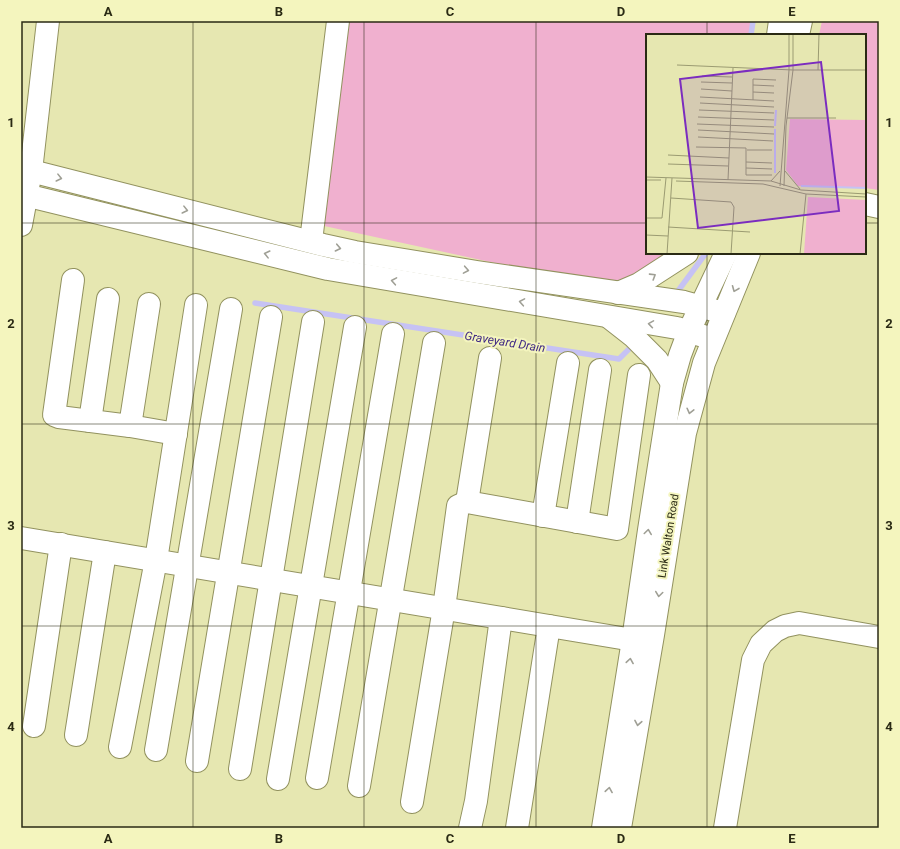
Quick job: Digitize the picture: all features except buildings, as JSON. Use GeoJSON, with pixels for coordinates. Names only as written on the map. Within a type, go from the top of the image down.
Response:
{"type":"FeatureCollection","features":[{"type":"Feature","properties":{"kind":"street"},"geometry":{"type":"LineString","coordinates":[[21,225],[26,170],[48,21],[44,21]]}},
{"type":"Feature","properties":{"kind":"street"},"geometry":{"type":"LineString","coordinates":[[311,241],[338,21]]}},
{"type":"Feature","properties":{"kind":"street"},"geometry":{"type":"LineString","coordinates":[[778,34],[780,21]]}},
{"type":"Feature","properties":{"kind":"street"},"geometry":{"type":"LineString","coordinates":[[798,34],[801,21]]}},
{"type":"Feature","properties":{"kind":"street"},"geometry":{"type":"LineString","coordinates":[[26,170],[355,252],[618,294],[672,300],[724,313]]}},
{"type":"Feature","properties":{"kind":"street"},"geometry":{"type":"LineString","coordinates":[[24,194],[328,269],[689,331],[713,339]]}},
{"type":"Feature","properties":{"kind":"street"},"geometry":{"type":"LineString","coordinates":[[866,204],[879,207]]}},
{"type":"Feature","properties":{"kind":"street"},"geometry":{"type":"LineString","coordinates":[[618,294],[639,284],[684,254]]}},
{"type":"Feature","properties":{"kind":"street","name":"Link Walton Road"},"geometry":{"type":"LineString","coordinates":[[603,828],[672,383],[689,331],[726,254]]}},
{"type":"Feature","properties":{"kind":"street","name":"Link Walton Road"},"geometry":{"type":"LineString","coordinates":[[620,828],[653,635],[685,433],[693,399],[713,339],[749,254]]}},
{"type":"Feature","properties":{"kind":"street"},"geometry":{"type":"LineString","coordinates":[[73,280],[54,415],[176,434]]}},
{"type":"Feature","properties":{"kind":"street"},"geometry":{"type":"LineString","coordinates":[[90,421],[108,299]]}},
{"type":"Feature","properties":{"kind":"street"},"geometry":{"type":"LineString","coordinates":[[130,426],[149,304]]}},
{"type":"Feature","properties":{"kind":"street"},"geometry":{"type":"LineString","coordinates":[[120,747],[156,560],[196,305]]}},
{"type":"Feature","properties":{"kind":"street"},"geometry":{"type":"LineString","coordinates":[[156,750],[231,309]]}},
{"type":"Feature","properties":{"kind":"street"},"geometry":{"type":"LineString","coordinates":[[197,761],[271,316]]}},
{"type":"Feature","properties":{"kind":"street"},"geometry":{"type":"LineString","coordinates":[[608,317],[633,336],[657,360],[672,383]]}},
{"type":"Feature","properties":{"kind":"street"},"geometry":{"type":"LineString","coordinates":[[240,769],[313,322]]}},
{"type":"Feature","properties":{"kind":"street"},"geometry":{"type":"LineString","coordinates":[[278,779],[355,327]]}},
{"type":"Feature","properties":{"kind":"street"},"geometry":{"type":"LineString","coordinates":[[317,778],[393,334]]}},
{"type":"Feature","properties":{"kind":"street"},"geometry":{"type":"LineString","coordinates":[[359,786],[434,343]]}},
{"type":"Feature","properties":{"kind":"street"},"geometry":{"type":"LineString","coordinates":[[467,502],[490,358]]}},
{"type":"Feature","properties":{"kind":"street"},"geometry":{"type":"LineString","coordinates":[[543,516],[568,363]]}},
{"type":"Feature","properties":{"kind":"street"},"geometry":{"type":"LineString","coordinates":[[576,522],[600,370]]}},
{"type":"Feature","properties":{"kind":"street"},"geometry":{"type":"LineString","coordinates":[[412,802],[444,608],[458,506],[467,502],[617,529],[639,375]]}},
{"type":"Feature","properties":{"kind":"street"},"geometry":{"type":"LineString","coordinates":[[22,543],[61,544],[633,640]]}},
{"type":"Feature","properties":{"kind":"street"},"geometry":{"type":"LineString","coordinates":[[34,726],[61,544]]}},
{"type":"Feature","properties":{"kind":"street"},"geometry":{"type":"LineString","coordinates":[[76,735],[105,552]]}},
{"type":"Feature","properties":{"kind":"street"},"geometry":{"type":"LineString","coordinates":[[470,828],[476,801],[501,618]]}},
{"type":"Feature","properties":{"kind":"street"},"geometry":{"type":"LineString","coordinates":[[725,828],[753,660],[761,644],[775,631],[785,626],[799,623],[879,636]]}},
{"type":"Feature","properties":{"kind":"street"},"geometry":{"type":"LineString","coordinates":[[517,828],[549,626]]}},
{"type":"Feature","properties":{"kind":"shaded area"},"geometry":{"type":"Polygon","coordinates":[[[342,21],[753,21],[751,34],[646,34],[646,254],[676,254],[615,289],[315,224],[342,21]]]}},
{"type":"Feature","properties":{"kind":"shaded area"},"geometry":{"type":"Polygon","coordinates":[[[822,21],[879,21],[879,190],[866,188],[866,34],[819,34],[822,21]]]}},
{"type":"Feature","properties":{"kind":"waterway","name":"Graveyard Drain"},"geometry":{"type":"LineString","coordinates":[[751,34],[753,21]]}},
{"type":"Feature","properties":{"kind":"waterway","name":"Graveyard Drain"},"geometry":{"type":"LineString","coordinates":[[675,295],[705,254]]}},
{"type":"Feature","properties":{"kind":"waterway","name":"Graveyard Drain"},"geometry":{"type":"LineString","coordinates":[[255,303],[619,359],[634,344]]}}]}
